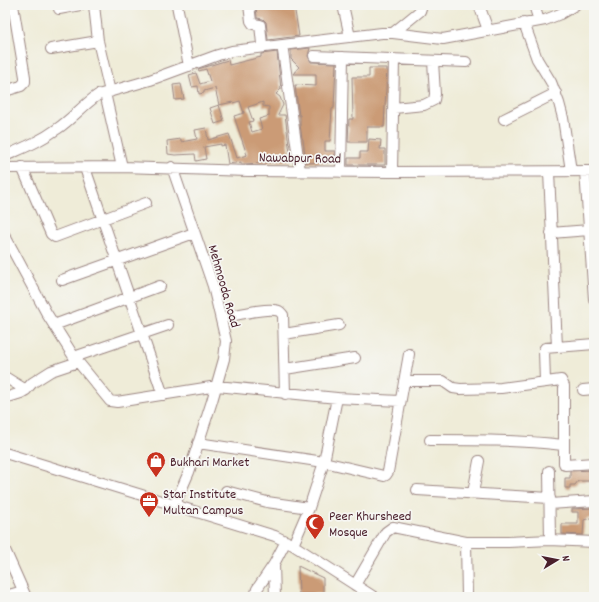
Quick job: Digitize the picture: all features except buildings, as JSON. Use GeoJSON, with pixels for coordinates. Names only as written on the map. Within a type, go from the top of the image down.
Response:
{"type":"FeatureCollection","features":[{"type":"Feature","properties":{"kind":"street"},"geometry":{"type":"LineString","coordinates":[[5,91],[21,86],[25,82],[13,5]]}},
{"type":"Feature","properties":{"kind":"street"},"geometry":{"type":"LineString","coordinates":[[59,9],[80,5]]}},
{"type":"Feature","properties":{"kind":"street"},"geometry":{"type":"LineString","coordinates":[[94,5],[98,41],[122,167]]}},
{"type":"Feature","properties":{"kind":"street"},"geometry":{"type":"LineString","coordinates":[[176,5],[189,66]]}},
{"type":"Feature","properties":{"kind":"street"},"geometry":{"type":"LineString","coordinates":[[249,5],[251,21],[253,24],[260,26],[262,44],[265,47]]}},
{"type":"Feature","properties":{"kind":"street"},"geometry":{"type":"LineString","coordinates":[[343,5],[350,37]]}},
{"type":"Feature","properties":{"kind":"street"},"geometry":{"type":"LineString","coordinates":[[393,33],[420,11],[422,5]]}},
{"type":"Feature","properties":{"kind":"street"},"geometry":{"type":"LineString","coordinates":[[479,5],[488,30]]}},
{"type":"Feature","properties":{"kind":"street"},"geometry":{"type":"LineString","coordinates":[[534,5],[539,21]]}},
{"type":"Feature","properties":{"kind":"street"},"geometry":{"type":"LineString","coordinates":[[5,156],[41,141],[98,95],[150,80],[232,51],[393,33],[443,38],[539,21],[560,14],[575,5]]}},
{"type":"Feature","properties":{"kind":"street"},"geometry":{"type":"LineString","coordinates":[[524,24],[537,59],[556,93],[563,118],[571,171]]}},
{"type":"Feature","properties":{"kind":"street"},"geometry":{"type":"LineString","coordinates":[[51,49],[98,41]]}},
{"type":"Feature","properties":{"kind":"street"},"geometry":{"type":"LineString","coordinates":[[283,51],[300,171]]}},
{"type":"Feature","properties":{"kind":"street"},"geometry":{"type":"LineString","coordinates":[[314,56],[466,62]]}},
{"type":"Feature","properties":{"kind":"street"},"geometry":{"type":"LineString","coordinates":[[341,172],[343,57]]}},
{"type":"Feature","properties":{"kind":"street"},"geometry":{"type":"LineString","coordinates":[[392,172],[394,59]]}},
{"type":"Feature","properties":{"kind":"street"},"geometry":{"type":"LineString","coordinates":[[394,108],[424,105],[434,100],[434,61]]}},
{"type":"Feature","properties":{"kind":"street"},"geometry":{"type":"LineString","coordinates":[[504,120],[556,93]]}},
{"type":"Feature","properties":{"kind":"street"},"geometry":{"type":"LineString","coordinates":[[22,167],[51,234],[54,237],[146,203]]}},
{"type":"Feature","properties":{"kind":"street","name":"Nawabpur Road"},"geometry":{"type":"LineString","coordinates":[[5,168],[122,167],[341,172],[590,171]]}},
{"type":"Feature","properties":{"kind":"street"},"geometry":{"type":"LineString","coordinates":[[85,168],[163,395]]}},
{"type":"Feature","properties":{"kind":"street","name":"Mehmooda Road"},"geometry":{"type":"LineString","coordinates":[[172,168],[212,286],[226,341],[217,386],[189,472],[175,504]]}},
{"type":"Feature","properties":{"kind":"street"},"geometry":{"type":"LineString","coordinates":[[590,171],[589,230],[594,299]]}},
{"type":"Feature","properties":{"kind":"street"},"geometry":{"type":"LineString","coordinates":[[549,172],[557,346]]}},
{"type":"Feature","properties":{"kind":"street"},"geometry":{"type":"LineString","coordinates":[[551,233],[589,230]]}},
{"type":"Feature","properties":{"kind":"street"},"geometry":{"type":"LineString","coordinates":[[62,280],[194,233]]}},
{"type":"Feature","properties":{"kind":"street"},"geometry":{"type":"LineString","coordinates":[[5,236],[54,325],[76,360],[110,401],[117,402],[217,386],[336,398],[400,400]]}},
{"type":"Feature","properties":{"kind":"street"},"geometry":{"type":"LineString","coordinates":[[54,325],[160,286]]}},
{"type":"Feature","properties":{"kind":"street"},"geometry":{"type":"LineString","coordinates":[[221,318],[256,311],[278,310],[283,315],[286,394]]}},
{"type":"Feature","properties":{"kind":"street"},"geometry":{"type":"LineString","coordinates":[[5,398],[21,393],[32,383],[46,374],[76,360],[168,325]]}},
{"type":"Feature","properties":{"kind":"street"},"geometry":{"type":"LineString","coordinates":[[284,334],[339,325]]}},
{"type":"Feature","properties":{"kind":"street"},"geometry":{"type":"LineString","coordinates":[[545,382],[544,350],[548,347],[594,344]]}},
{"type":"Feature","properties":{"kind":"street"},"geometry":{"type":"LineString","coordinates":[[198,443],[324,462],[384,476],[388,472],[408,354]]}},
{"type":"Feature","properties":{"kind":"street"},"geometry":{"type":"LineString","coordinates":[[285,370],[355,358]]}},
{"type":"Feature","properties":{"kind":"street"},"geometry":{"type":"LineString","coordinates":[[5,377],[26,390]]}},
{"type":"Feature","properties":{"kind":"street"},"geometry":{"type":"LineString","coordinates":[[404,381],[443,381],[460,390],[501,388],[558,380],[563,382],[564,463],[565,465],[594,463]]}},
{"type":"Feature","properties":{"kind":"street"},"geometry":{"type":"LineString","coordinates":[[583,390],[594,389]]}},
{"type":"Feature","properties":{"kind":"street"},"geometry":{"type":"LineString","coordinates":[[255,597],[257,589],[290,543],[308,508],[324,462],[336,398]]}},
{"type":"Feature","properties":{"kind":"street"},"geometry":{"type":"LineString","coordinates":[[430,440],[531,441],[564,445]]}},
{"type":"Feature","properties":{"kind":"street"},"geometry":{"type":"LineString","coordinates":[[5,453],[175,504],[275,536],[290,543],[374,597]]}},
{"type":"Feature","properties":{"kind":"street"},"geometry":{"type":"LineString","coordinates":[[473,493],[479,461]]}},
{"type":"Feature","properties":{"kind":"street"},"geometry":{"type":"LineString","coordinates":[[549,471],[550,540]]}},
{"type":"Feature","properties":{"kind":"street"},"geometry":{"type":"LineString","coordinates":[[417,490],[473,493],[550,501],[594,501]]}},
{"type":"Feature","properties":{"kind":"street"},"geometry":{"type":"LineString","coordinates":[[226,491],[267,502],[308,508]]}},
{"type":"Feature","properties":{"kind":"street"},"geometry":{"type":"LineString","coordinates":[[355,585],[386,532],[393,526],[466,542],[550,540],[594,542]]}},
{"type":"Feature","properties":{"kind":"street"},"geometry":{"type":"LineString","coordinates":[[466,542],[467,597]]}},
{"type":"Feature","properties":{"kind":"street"},"geometry":{"type":"LineString","coordinates":[[5,550],[24,594],[5,596]]}},
{"type":"Feature","properties":{"kind":"street"},"geometry":{"type":"LineString","coordinates":[[274,564],[275,597]]}},
{"type":"Feature","properties":{"kind":"place","name":"Bukhari Market"},"geometry":{"type":"Point","coordinates":[156,478]}},
{"type":"Feature","properties":{"kind":"place","name":"Star Institute Multan Campus"},"geometry":{"type":"Point","coordinates":[149,518]}},
{"type":"Feature","properties":{"kind":"place","name":"Peer Khursheed Mosque"},"geometry":{"type":"Point","coordinates":[315,540]}}]}
